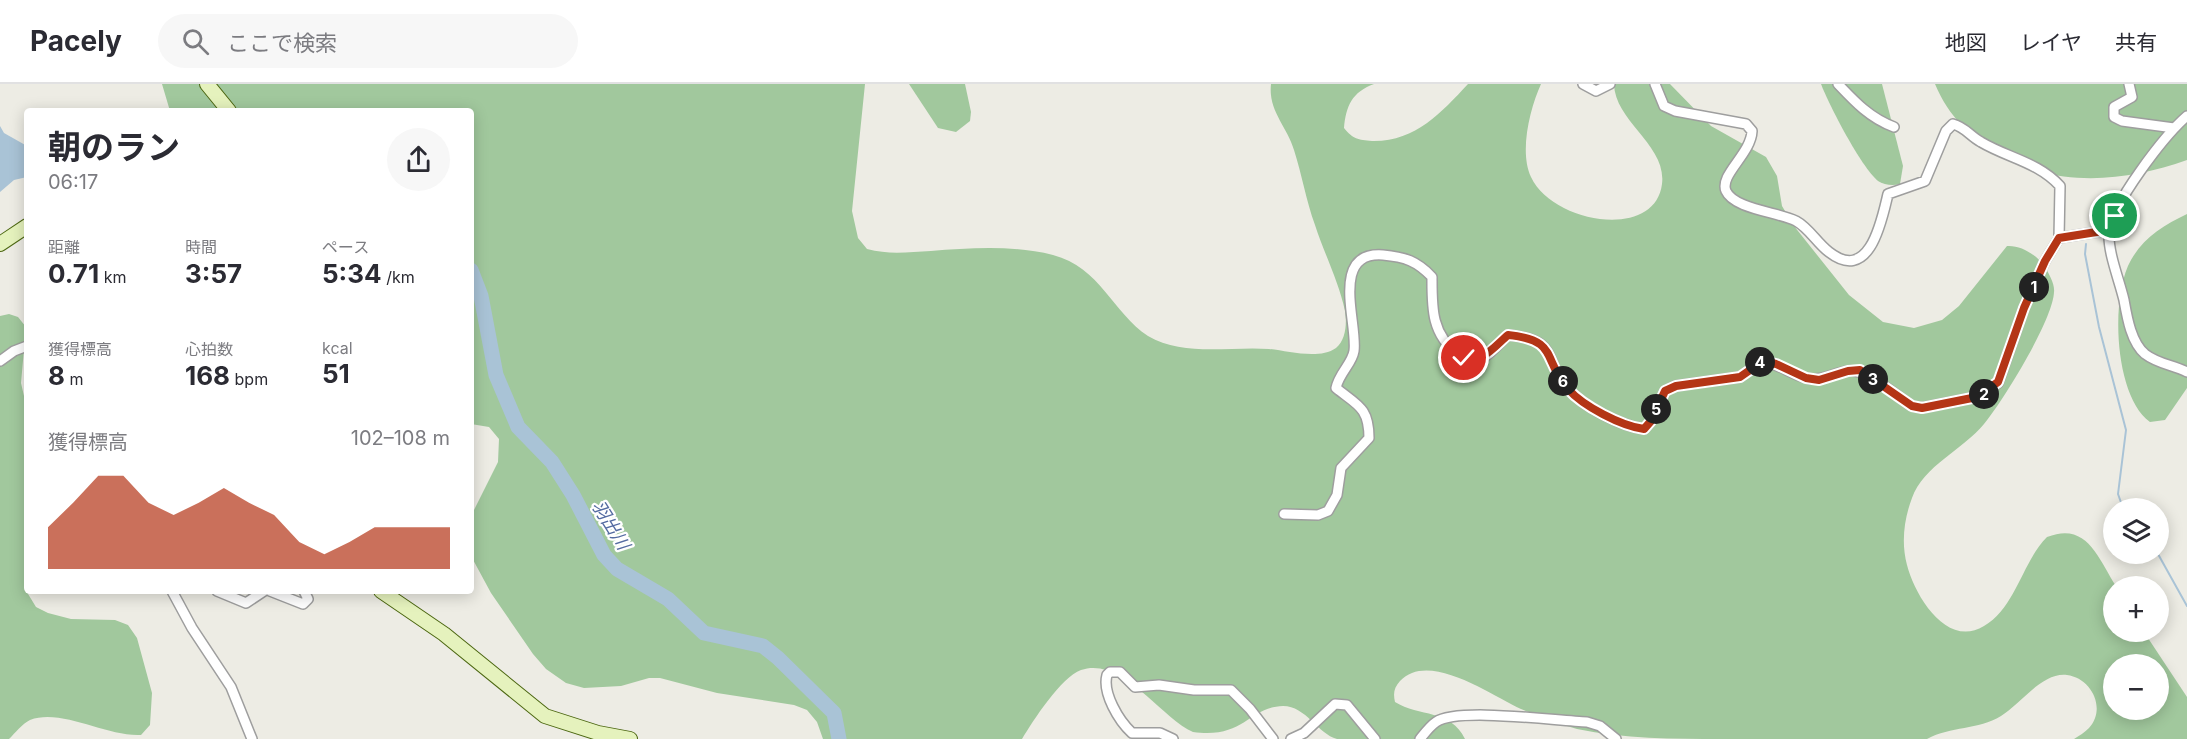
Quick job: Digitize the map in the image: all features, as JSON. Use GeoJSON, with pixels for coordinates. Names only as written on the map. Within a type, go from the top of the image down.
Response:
{"type":"FeatureCollection","features":[{"type":"Feature","properties":{"kind":"street"},"geometry":{"type":"LineString","coordinates":[[207,84],[227,108]]}},
{"type":"Feature","properties":{"kind":"street"},"geometry":{"type":"LineString","coordinates":[[1583,84],[1596,91],[1610,84]]}},
{"type":"Feature","properties":{"kind":"street"},"geometry":{"type":"LineString","coordinates":[[1284,514],[1318,515],[1328,511],[1335,503],[1341,468],[1369,438],[1367,415],[1361,406],[1336,388],[1338,377],[1353,354],[1349,287],[1353,273],[1359,263],[1376,255],[1400,256],[1421,266],[1432,278],[1433,319],[1439,333],[1450,348],[1464,358],[1475,361],[1481,359],[1508,335],[1538,342],[1545,346],[1569,390],[1628,427],[1644,429],[1651,421],[1665,391],[1676,386],[1740,377],[1763,361],[1776,364],[1806,378],[1819,380],[1848,371],[1860,370],[1912,406],[1922,408],[1977,397],[1998,382],[2024,308],[2045,261],[2059,238],[2060,186],[2049,174],[1979,141],[1962,126],[1953,124],[1946,131],[1925,181],[1888,194],[1878,237],[1870,249],[1862,256],[1852,260],[1835,256],[1796,221],[1741,204],[1732,199],[1726,191],[1726,177],[1751,143],[1752,131],[1746,124],[1675,111],[1664,106],[1655,84]]}},
{"type":"Feature","properties":{"kind":"street"},"geometry":{"type":"LineString","coordinates":[[1838,84],[1858,106],[1879,122],[1894,127]]}},
{"type":"Feature","properties":{"kind":"street"},"geometry":{"type":"LineString","coordinates":[[2129,84],[2132,97],[2114,107],[2114,117],[2122,121],[2174,128]]}},
{"type":"Feature","properties":{"kind":"street"},"geometry":{"type":"LineString","coordinates":[[2187,116],[2174,128],[2133,183],[2109,230],[2128,322],[2136,342],[2143,352],[2155,361],[2187,372]]}},
{"type":"Feature","properties":{"kind":"street"},"geometry":{"type":"LineString","coordinates":[[0,244],[24,228]]}},
{"type":"Feature","properties":{"kind":"street"},"geometry":{"type":"LineString","coordinates":[[2059,238],[2109,230]]}},
{"type":"Feature","properties":{"kind":"street"},"geometry":{"type":"LineString","coordinates":[[0,362],[14,351],[24,347]]}},
{"type":"Feature","properties":{"kind":"street"},"geometry":{"type":"LineString","coordinates":[[174,594],[192,628],[231,687],[252,739]]}},
{"type":"Feature","properties":{"kind":"street"},"geometry":{"type":"LineString","coordinates":[[224,594],[246,603],[260,594]]}},
{"type":"Feature","properties":{"kind":"street"},"geometry":{"type":"LineString","coordinates":[[278,594],[303,604],[308,599],[306,594]]}},
{"type":"Feature","properties":{"kind":"street"},"geometry":{"type":"LineString","coordinates":[[385,594],[444,634],[545,716],[598,733],[630,739]]}},
{"type":"Feature","properties":{"kind":"street"},"geometry":{"type":"LineString","coordinates":[[1173,739],[1160,734],[1132,734],[1122,725],[1108,693],[1107,675],[1110,672],[1120,672],[1135,687],[1159,685],[1194,690],[1231,690],[1250,708],[1273,739]]}},
{"type":"Feature","properties":{"kind":"street"},"geometry":{"type":"LineString","coordinates":[[1291,739],[1304,733],[1335,704],[1347,705],[1375,739]]}},
{"type":"Feature","properties":{"kind":"street"},"geometry":{"type":"LineString","coordinates":[[1420,739],[1436,722],[1456,716],[1482,715],[1587,722],[1600,726],[1616,739]]}},
{"type":"Feature","properties":{"kind":"green space"},"geometry":{"type":"Polygon","coordinates":[[[162,84],[865,84],[852,211],[858,238],[867,249],[899,253],[976,248],[1008,249],[1053,255],[1083,269],[1136,326],[1148,336],[1162,342],[1192,349],[1254,348],[1321,354],[1336,348],[1342,341],[1346,321],[1345,311],[1312,216],[1291,141],[1272,102],[1271,84],[1374,84],[1355,96],[1346,113],[1344,128],[1356,138],[1372,141],[1401,137],[1426,124],[1468,84],[1541,84],[1527,130],[1526,155],[1531,177],[1542,193],[1559,206],[1602,219],[1623,219],[1642,213],[1655,202],[1662,184],[1657,157],[1623,110],[1614,84],[1670,84],[1711,126],[1766,157],[1777,176],[1782,206],[1794,226],[1849,295],[1883,322],[1914,328],[1942,320],[1959,306],[2007,246],[2023,249],[2042,263],[2053,282],[2054,289],[2045,321],[2014,380],[1984,424],[1966,442],[1934,467],[1917,487],[1905,523],[1904,548],[1907,565],[1917,591],[1935,616],[1945,625],[1957,631],[1970,631],[1984,626],[2004,608],[2038,547],[2047,537],[2061,533],[2082,538],[2097,554],[2110,576],[2103,576],[2103,642],[2151,642],[2159,654],[2103,654],[2103,720],[2169,720],[2169,670],[2187,697],[2187,739],[2074,739],[2087,729],[2097,712],[2094,695],[2089,688],[2076,677],[2067,675],[2058,675],[2040,683],[2001,716],[1927,739],[1685,739],[1613,735],[1577,729],[1521,709],[1460,678],[1427,670],[1412,673],[1400,681],[1394,691],[1395,702],[1404,707],[1443,718],[1459,729],[1465,739],[1337,739],[1324,732],[1298,710],[1283,706],[1261,711],[1224,731],[1193,732],[1181,725],[1126,680],[1111,672],[1096,668],[1081,670],[1065,681],[1048,700],[1022,739],[823,739],[817,722],[807,710],[794,705],[717,693],[660,678],[649,678],[621,686],[584,688],[566,683],[546,669],[491,593],[474,562],[474,510],[498,462],[499,439],[489,427],[474,424],[474,108],[169,108],[162,84]]]}},
{"type":"Feature","properties":{"kind":"green space"},"geometry":{"type":"Polygon","coordinates":[[[909,84],[965,84],[971,112],[970,121],[956,132],[938,128],[909,84]]]}},
{"type":"Feature","properties":{"kind":"green space"},"geometry":{"type":"Polygon","coordinates":[[[1821,84],[1882,84],[1903,166],[1900,184],[1883,183],[1871,174],[1846,135],[1821,84]]]}},
{"type":"Feature","properties":{"kind":"green space"},"geometry":{"type":"Polygon","coordinates":[[[1935,84],[2187,84],[2187,160],[2150,171],[2113,177],[2075,178],[2032,170],[1979,140],[1954,116],[1935,84]]]}},
{"type":"Feature","properties":{"kind":"green space"},"geometry":{"type":"Polygon","coordinates":[[[2187,214],[2187,388],[2165,420],[2150,422],[2138,409],[2129,391],[2123,369],[2119,345],[2120,297],[2124,276],[2136,252],[2148,238],[2187,214]]]}},
{"type":"Feature","properties":{"kind":"green space"},"geometry":{"type":"Polygon","coordinates":[[[9,314],[18,317],[24,324],[21,383],[24,396],[24,594],[28,594],[36,607],[48,613],[71,619],[115,620],[128,625],[137,638],[152,693],[150,725],[141,735],[113,732],[70,720],[43,717],[30,720],[9,739],[0,739],[0,316],[9,314]]]}},
{"type":"Feature","properties":{"kind":"water"},"geometry":{"type":"Polygon","coordinates":[[[0,126],[4,133],[24,144],[24,178],[14,180],[0,192],[0,126]]]}},
{"type":"Feature","properties":{"kind":"waterway"},"geometry":{"type":"LineString","coordinates":[[2086,244],[2085,254],[2099,327],[2126,430],[2118,494],[2119,498]]}},
{"type":"Feature","properties":{"kind":"waterway","name":"羽出川"},"geometry":{"type":"LineString","coordinates":[[474,278],[481,296],[496,375],[518,427],[552,462],[573,495],[604,555],[617,569],[668,599],[704,633],[763,646],[834,713],[839,739]]}},
{"type":"Feature","properties":{"kind":"waterway"},"geometry":{"type":"LineString","coordinates":[[2164,564],[2187,606]]}},
{"type":"Feature","properties":{"kind":"route"},"geometry":{"type":"LineString","coordinates":[[1464,358],[1475,361],[1481,359],[1508,335],[1522,336],[1538,342],[1545,346],[1569,390],[1597,410],[1628,427],[1644,429],[1651,421],[1665,391],[1676,386],[1740,377],[1763,361],[1776,364],[1806,378],[1819,380],[1848,371],[1860,370],[1912,406],[1922,408],[1944,405],[1977,397],[1990,390],[1998,382],[2024,308],[2045,261],[2059,238],[2109,230],[2115,216]]}}]}
